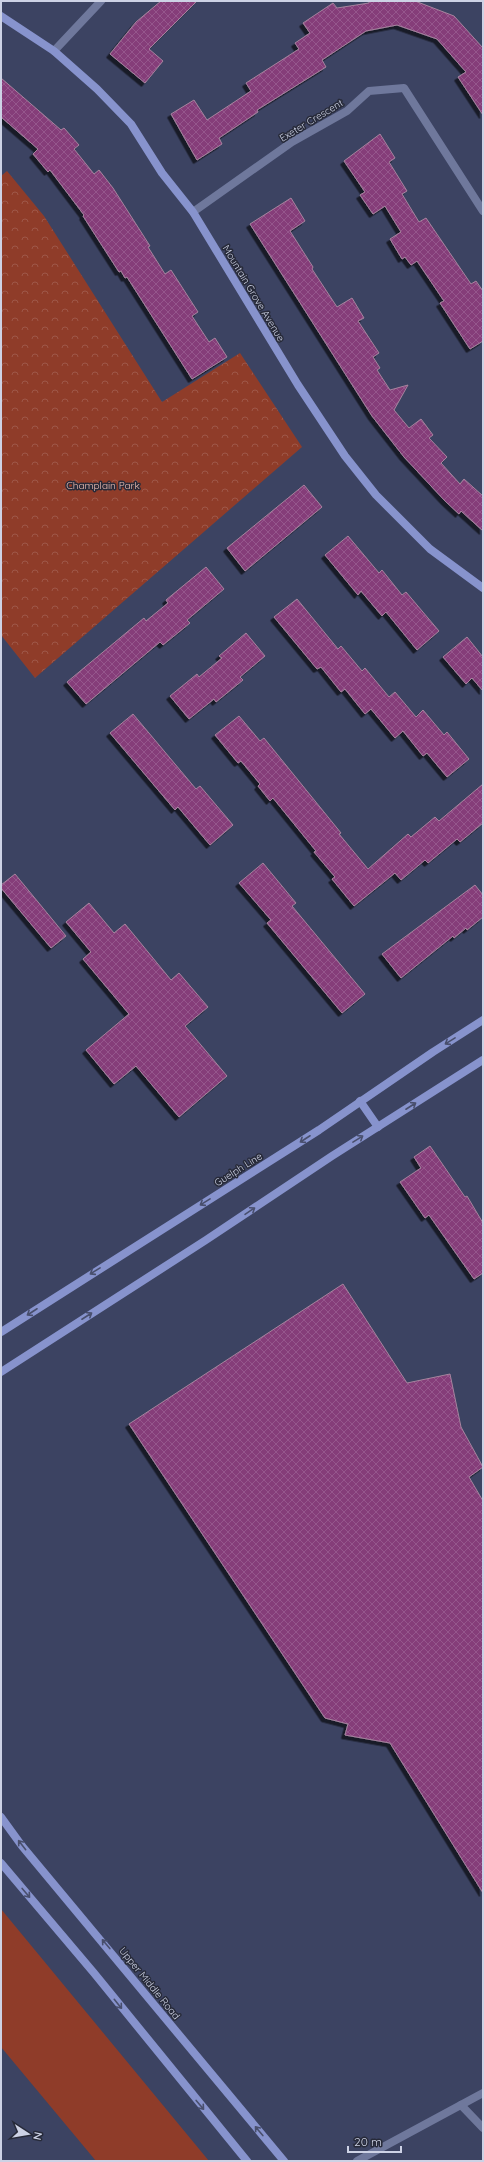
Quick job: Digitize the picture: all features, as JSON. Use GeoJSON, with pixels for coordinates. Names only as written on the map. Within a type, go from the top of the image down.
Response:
{"type":"FeatureCollection","features":[{"type":"Feature","properties":{"kind":"main road","name":"Mountain Grove Avenue"},"geometry":{"type":"LineString","coordinates":[[1,16],[54,51],[97,89],[131,124],[162,174],[193,212],[298,385],[345,456],[376,495],[430,549],[483,588]]}},
{"type":"Feature","properties":{"kind":"main road","name":"Guelph Line"},"geometry":{"type":"LineString","coordinates":[[1,1332],[312,1134],[483,1020]]}},
{"type":"Feature","properties":{"kind":"main road"},"geometry":{"type":"LineString","coordinates":[[1,1372],[483,1060]]}},
{"type":"Feature","properties":{"kind":"main road"},"geometry":{"type":"LineString","coordinates":[[360,1101],[378,1127]]}},
{"type":"Feature","properties":{"kind":"main road","name":"Upper Middle Road"},"geometry":{"type":"LineString","coordinates":[[1,1817],[22,1846],[284,2161]]}},
{"type":"Feature","properties":{"kind":"main road"},"geometry":{"type":"LineString","coordinates":[[1,1863],[94,1973],[247,2161]]}},
{"type":"Feature","properties":{"kind":"street"},"geometry":{"type":"LineString","coordinates":[[54,51],[101,1]]}},
{"type":"Feature","properties":{"kind":"street","name":"Exeter Crescent"},"geometry":{"type":"LineString","coordinates":[[193,212],[292,142],[347,111],[369,91],[404,88],[483,211]]}},
{"type":"Feature","properties":{"kind":"street"},"geometry":{"type":"LineString","coordinates":[[357,2161],[483,2093]]}},
{"type":"Feature","properties":{"kind":"street"},"geometry":{"type":"LineString","coordinates":[[461,2105],[483,2128]]}},
{"type":"Feature","properties":{"kind":"green space","name":"Champlain Park"},"geometry":{"type":"Polygon","coordinates":[[[7,171],[44,216],[162,402],[240,353],[302,447],[35,678],[1,635],[1,176],[7,171]]]}},
{"type":"Feature","properties":{"kind":"green space"},"geometry":{"type":"Polygon","coordinates":[[[1,1909],[209,2161],[96,2161],[1,2047],[1,1909]]]}},
{"type":"Feature","properties":{"kind":"building"},"geometry":{"type":"Polygon","coordinates":[[[161,1],[197,1],[149,49],[163,61],[145,83],[110,54],[136,22],[161,1]]]}},
{"type":"Feature","properties":{"kind":"building"},"geometry":{"type":"Polygon","coordinates":[[[369,1],[415,1],[454,16],[483,48],[483,115],[458,77],[466,72],[437,39],[397,25],[366,31],[322,60],[326,67],[257,110],[258,112],[219,138],[222,144],[197,160],[171,114],[194,100],[207,120],[251,91],[246,83],[299,49],[295,43],[310,33],[303,23],[333,3],[337,8],[369,3],[369,1]]]}},
{"type":"Feature","properties":{"kind":"building"},"geometry":{"type":"Polygon","coordinates":[[[1,78],[61,130],[64,128],[79,145],[74,149],[94,174],[99,170],[113,188],[150,246],[148,247],[165,274],[171,270],[198,312],[192,316],[209,342],[215,338],[227,357],[192,379],[127,277],[125,278],[121,271],[119,272],[83,216],[84,215],[50,170],[48,172],[33,154],[38,149],[1,117],[1,78]]]}},
{"type":"Feature","properties":{"kind":"building"},"geometry":{"type":"Polygon","coordinates":[[[380,134],[395,158],[389,162],[407,191],[402,194],[419,222],[426,218],[471,284],[476,281],[483,291],[483,341],[470,349],[440,303],[444,301],[417,261],[411,265],[405,257],[402,259],[390,239],[401,232],[385,206],[373,214],[360,195],[365,192],[344,161],[380,134]]]}},
{"type":"Feature","properties":{"kind":"building"},"geometry":{"type":"Polygon","coordinates":[[[291,198],[305,221],[290,231],[313,267],[312,269],[337,307],[352,298],[364,318],[358,321],[379,353],[373,357],[380,368],[377,370],[390,390],[408,385],[394,410],[409,428],[421,419],[433,435],[429,438],[447,457],[441,463],[460,484],[464,479],[483,496],[483,531],[461,511],[459,514],[445,501],[404,457],[372,416],[250,224],[291,198]]]}},
{"type":"Feature","properties":{"kind":"building"},"geometry":{"type":"Polygon","coordinates":[[[304,485],[322,507],[245,571],[227,548],[304,485]]]}},
{"type":"Feature","properties":{"kind":"building"},"geometry":{"type":"Polygon","coordinates":[[[348,536],[379,573],[382,570],[402,595],[406,592],[439,631],[417,650],[386,612],[382,616],[361,591],[358,595],[325,555],[348,536]]]}},
{"type":"Feature","properties":{"kind":"building"},"geometry":{"type":"Polygon","coordinates":[[[206,567],[224,589],[187,620],[190,623],[163,645],[160,642],[86,704],[67,682],[144,618],[146,621],[168,603],[166,600],[206,567]]]}},
{"type":"Feature","properties":{"kind":"building"},"geometry":{"type":"Polygon","coordinates":[[[297,599],[338,649],[341,646],[362,671],[365,668],[389,697],[395,692],[416,717],[423,710],[444,735],[447,732],[469,759],[447,777],[427,753],[423,756],[403,731],[395,738],[371,709],[365,714],[345,689],[341,692],[321,667],[317,669],[274,617],[297,599]]]}},
{"type":"Feature","properties":{"kind":"building"},"geometry":{"type":"Polygon","coordinates":[[[246,633],[265,656],[240,677],[243,680],[216,702],[214,699],[189,719],[170,696],[197,674],[199,677],[222,658],[219,656],[246,633]]]}},
{"type":"Feature","properties":{"kind":"building"},"geometry":{"type":"Polygon","coordinates":[[[467,637],[483,657],[483,691],[472,678],[466,684],[443,657],[467,637]]]}},
{"type":"Feature","properties":{"kind":"building"},"geometry":{"type":"Polygon","coordinates":[[[133,714],[196,789],[200,786],[233,825],[210,845],[178,807],[175,810],[110,733],[133,714]]]}},
{"type":"Feature","properties":{"kind":"building"},"geometry":{"type":"Polygon","coordinates":[[[239,716],[260,741],[264,738],[341,833],[339,834],[368,869],[408,834],[411,837],[435,817],[439,821],[483,784],[483,823],[460,842],[457,839],[428,863],[425,860],[401,880],[395,873],[354,906],[332,879],[335,877],[314,852],[316,851],[273,798],[270,801],[258,786],[260,784],[241,761],[238,763],[215,735],[239,716]]]}},
{"type":"Feature","properties":{"kind":"building"},"geometry":{"type":"Polygon","coordinates":[[[263,863],[296,903],[292,906],[365,994],[342,1013],[267,923],[271,920],[239,883],[263,863]]]}},
{"type":"Feature","properties":{"kind":"building"},"geometry":{"type":"Polygon","coordinates":[[[15,874],[66,936],[51,948],[1,888],[1,885],[15,874]]]}},
{"type":"Feature","properties":{"kind":"building"},"geometry":{"type":"Polygon","coordinates":[[[475,885],[483,895],[483,917],[467,930],[466,928],[454,938],[453,936],[401,978],[382,954],[475,885]]]}},
{"type":"Feature","properties":{"kind":"building"},"geometry":{"type":"Polygon","coordinates":[[[89,903],[114,933],[125,924],[171,980],[179,973],[208,1007],[185,1026],[227,1076],[179,1117],[136,1066],[114,1084],[86,1050],[129,1014],[83,959],[91,952],[66,922],[89,903]]]}},
{"type":"Feature","properties":{"kind":"building"},"geometry":{"type":"Polygon","coordinates":[[[430,1146],[465,1197],[467,1196],[483,1223],[483,1273],[474,1279],[429,1215],[425,1218],[400,1182],[421,1168],[414,1157],[430,1146]]]}},
{"type":"Feature","properties":{"kind":"building"},"geometry":{"type":"Polygon","coordinates":[[[343,1284],[407,1383],[450,1374],[461,1427],[483,1467],[469,1477],[483,1501],[483,1893],[390,1743],[345,1735],[348,1724],[325,1718],[129,1424],[343,1284]]]}}]}
